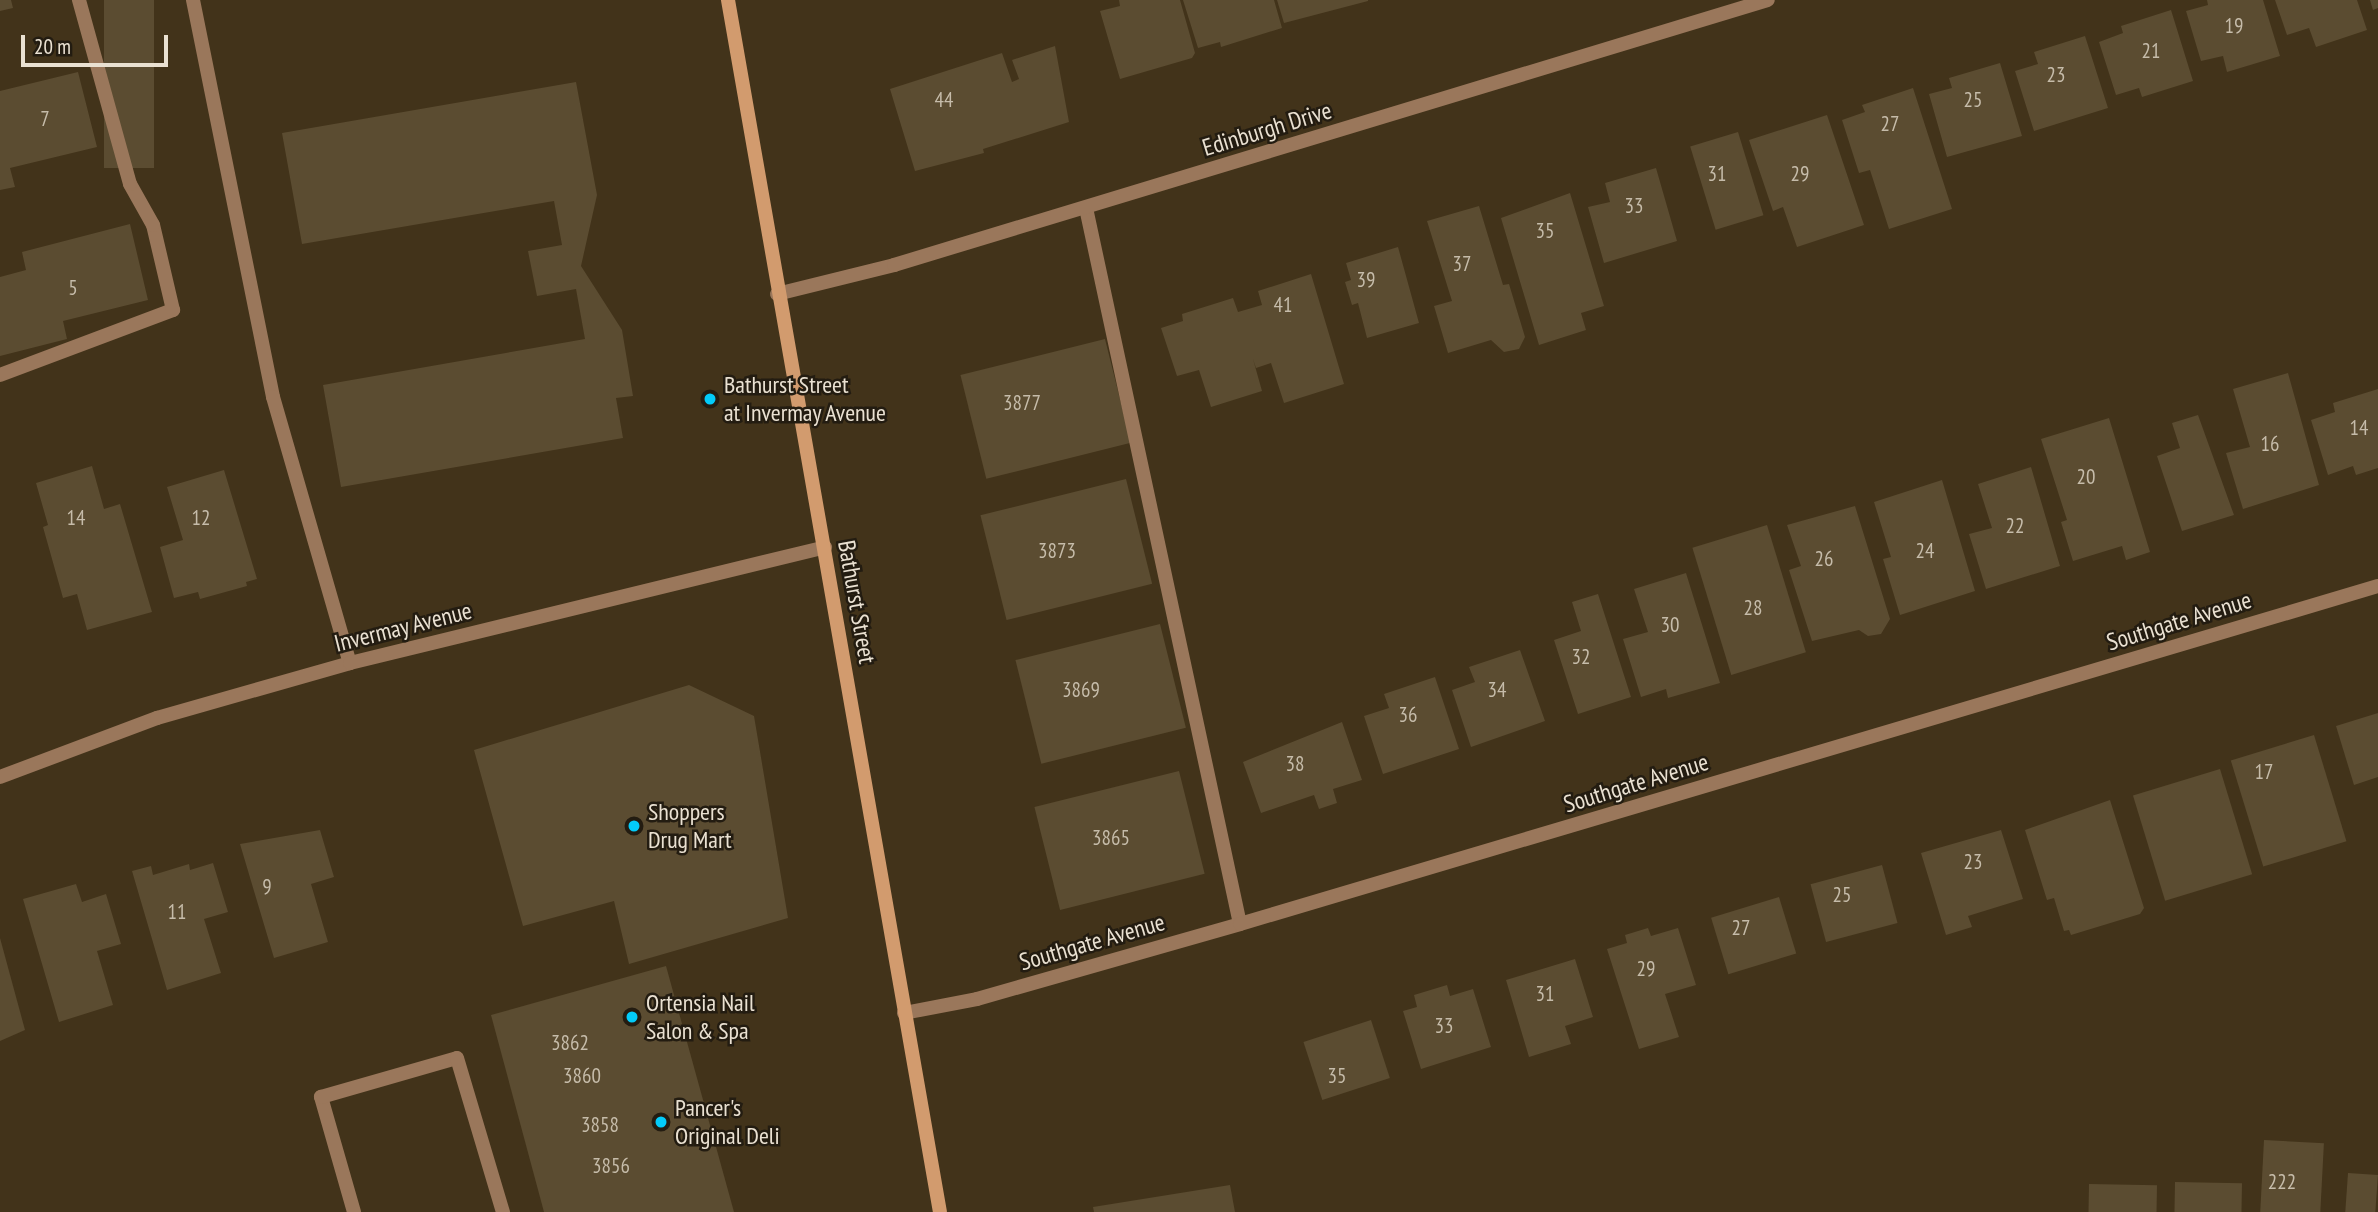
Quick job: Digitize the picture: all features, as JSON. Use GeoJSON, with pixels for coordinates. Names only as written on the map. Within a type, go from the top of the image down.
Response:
{"type":"FeatureCollection","features":[{"type":"Feature","properties":{"kind":"main road","name":"Bathurst Street"},"geometry":{"type":"LineString","coordinates":[[728,0],[777,294],[825,547],[940,1212]]}},
{"type":"Feature","properties":{"kind":"street"},"geometry":{"type":"LineString","coordinates":[[0,375],[173,310],[153,225],[130,184],[79,0]]}},
{"type":"Feature","properties":{"kind":"street"},"geometry":{"type":"LineString","coordinates":[[193,0],[273,397],[350,663]]}},
{"type":"Feature","properties":{"kind":"street","name":"Edinburgh Drive"},"geometry":{"type":"LineString","coordinates":[[777,294],[894,265],[1768,0]]}},
{"type":"Feature","properties":{"kind":"street"},"geometry":{"type":"LineString","coordinates":[[1086,208],[1240,924]]}},
{"type":"Feature","properties":{"kind":"street","name":"Invermay Avenue"},"geometry":{"type":"LineString","coordinates":[[0,777],[157,718],[350,663],[825,547]]}},
{"type":"Feature","properties":{"kind":"street","name":"Southgate Avenue"},"geometry":{"type":"LineString","coordinates":[[904,1013],[977,999],[1240,924],[2378,586]]}},
{"type":"Feature","properties":{"kind":"street"},"geometry":{"type":"LineString","coordinates":[[354,1212],[321,1097],[457,1058],[503,1212]]}},
{"type":"Feature","properties":{"kind":"building"},"geometry":{"type":"Polygon","coordinates":[[[0,0],[11,0],[13,8],[0,11],[0,0]]]}},
{"type":"Feature","properties":{"kind":"building"},"geometry":{"type":"Polygon","coordinates":[[[104,0],[154,0],[154,168],[104,168],[104,0]]]}},
{"type":"Feature","properties":{"kind":"building"},"geometry":{"type":"Polygon","coordinates":[[[1119,0],[1180,0],[1195,53],[1192,58],[1120,79],[1100,11],[1120,6],[1119,0]]]}},
{"type":"Feature","properties":{"kind":"building"},"geometry":{"type":"Polygon","coordinates":[[[1183,0],[1274,0],[1282,28],[1221,47],[1220,42],[1198,48],[1183,0]]]}},
{"type":"Feature","properties":{"kind":"building"},"geometry":{"type":"Polygon","coordinates":[[[1277,0],[1368,0],[1368,1],[1284,23],[1277,0]]]}},
{"type":"Feature","properties":{"kind":"building"},"geometry":{"type":"Polygon","coordinates":[[[2207,0],[2263,0],[2280,56],[2227,72],[2223,56],[2201,61],[2186,11],[2208,5],[2207,0]]]}},
{"type":"Feature","properties":{"kind":"building"},"geometry":{"type":"Polygon","coordinates":[[[2275,0],[2357,0],[2367,30],[2316,47],[2309,28],[2287,35],[2275,0]]]}},
{"type":"Feature","properties":{"kind":"building"},"geometry":{"type":"Polygon","coordinates":[[[2370,0],[2378,0],[2378,8],[2373,10],[2370,0]]]}},
{"type":"Feature","properties":{"kind":"building"},"geometry":{"type":"Polygon","coordinates":[[[2171,10],[2193,81],[2142,97],[2139,88],[2116,95],[2099,42],[2123,33],[2121,26],[2171,10]]]}},
{"type":"Feature","properties":{"kind":"building"},"geometry":{"type":"Polygon","coordinates":[[[2085,36],[2108,108],[2034,131],[2015,71],[2038,64],[2034,52],[2085,36]]]}},
{"type":"Feature","properties":{"kind":"building"},"geometry":{"type":"Polygon","coordinates":[[[1055,46],[1069,122],[983,149],[984,153],[915,171],[890,89],[1002,53],[1012,82],[1019,79],[1012,60],[1055,46]]]}},
{"type":"Feature","properties":{"kind":"building"},"geometry":{"type":"Polygon","coordinates":[[[2000,63],[2022,136],[1947,157],[1929,94],[1952,88],[1949,78],[2000,63]]]}},
{"type":"Feature","properties":{"kind":"building"},"geometry":{"type":"Polygon","coordinates":[[[78,72],[97,147],[10,168],[15,187],[0,190],[0,91],[78,72]]]}},
{"type":"Feature","properties":{"kind":"building"},"geometry":{"type":"Polygon","coordinates":[[[576,82],[597,195],[581,266],[622,330],[633,396],[616,398],[623,438],[341,487],[323,385],[585,339],[576,289],[537,296],[528,251],[562,245],[554,201],[302,244],[282,133],[576,82]]]}},
{"type":"Feature","properties":{"kind":"building"},"geometry":{"type":"Polygon","coordinates":[[[1913,88],[1952,209],[1889,229],[1870,170],[1859,173],[1842,120],[1865,112],[1862,105],[1913,88]]]}},
{"type":"Feature","properties":{"kind":"building"},"geometry":{"type":"Polygon","coordinates":[[[1827,115],[1864,225],[1797,247],[1783,207],[1773,211],[1749,140],[1827,115]]]}},
{"type":"Feature","properties":{"kind":"building"},"geometry":{"type":"Polygon","coordinates":[[[1738,132],[1763,215],[1716,230],[1690,147],[1738,132]]]}},
{"type":"Feature","properties":{"kind":"building"},"geometry":{"type":"Polygon","coordinates":[[[1656,168],[1677,241],[1604,263],[1588,207],[1610,202],[1605,183],[1656,168]]]}},
{"type":"Feature","properties":{"kind":"building"},"geometry":{"type":"Polygon","coordinates":[[[1570,193],[1604,306],[1581,313],[1586,330],[1539,345],[1501,218],[1570,193]]]}},
{"type":"Feature","properties":{"kind":"building"},"geometry":{"type":"Polygon","coordinates":[[[1479,206],[1503,285],[1509,284],[1525,337],[1519,349],[1504,352],[1491,340],[1448,353],[1434,306],[1452,301],[1427,221],[1479,206]]]}},
{"type":"Feature","properties":{"kind":"building"},"geometry":{"type":"Polygon","coordinates":[[[130,224],[148,300],[63,321],[67,339],[0,356],[0,277],[26,270],[22,252],[130,224]]]}},
{"type":"Feature","properties":{"kind":"building"},"geometry":{"type":"Polygon","coordinates":[[[1398,247],[1419,323],[1367,338],[1358,303],[1352,305],[1345,282],[1351,280],[1346,263],[1398,247]]]}},
{"type":"Feature","properties":{"kind":"building"},"geometry":{"type":"Polygon","coordinates":[[[1311,274],[1344,384],[1284,403],[1271,363],[1256,368],[1253,359],[1262,391],[1211,407],[1199,370],[1177,376],[1161,328],[1183,321],[1182,314],[1233,298],[1238,312],[1262,305],[1258,291],[1311,274]]]}},
{"type":"Feature","properties":{"kind":"building"},"geometry":{"type":"Polygon","coordinates":[[[1105,339],[1131,443],[986,479],[960,375],[1105,339]]]}},
{"type":"Feature","properties":{"kind":"building"},"geometry":{"type":"Polygon","coordinates":[[[2288,373],[2319,485],[2243,509],[2226,453],[2250,447],[2233,389],[2288,373]]]}},
{"type":"Feature","properties":{"kind":"building"},"geometry":{"type":"Polygon","coordinates":[[[2378,389],[2378,468],[2356,475],[2353,466],[2328,475],[2311,420],[2335,412],[2333,403],[2378,389]]]}},
{"type":"Feature","properties":{"kind":"building"},"geometry":{"type":"Polygon","coordinates":[[[2198,415],[2234,515],[2182,531],[2157,456],[2180,448],[2172,423],[2198,415]]]}},
{"type":"Feature","properties":{"kind":"building"},"geometry":{"type":"Polygon","coordinates":[[[2109,418],[2150,552],[2126,560],[2122,546],[2073,561],[2061,522],[2067,520],[2041,439],[2109,418]]]}},
{"type":"Feature","properties":{"kind":"building"},"geometry":{"type":"Polygon","coordinates":[[[92,466],[104,509],[120,504],[152,612],[87,630],[77,594],[63,598],[43,527],[48,525],[36,483],[92,466]]]}},
{"type":"Feature","properties":{"kind":"building"},"geometry":{"type":"Polygon","coordinates":[[[2031,467],[2060,566],[1986,589],[1969,534],[1992,528],[1978,484],[2031,467]]]}},
{"type":"Feature","properties":{"kind":"building"},"geometry":{"type":"Polygon","coordinates":[[[224,470],[257,579],[246,582],[247,586],[200,599],[198,592],[174,598],[160,547],[183,540],[167,487],[224,470]]]}},
{"type":"Feature","properties":{"kind":"building"},"geometry":{"type":"Polygon","coordinates":[[[1126,479],[1152,584],[1007,620],[980,515],[1126,479]]]}},
{"type":"Feature","properties":{"kind":"building"},"geometry":{"type":"Polygon","coordinates":[[[1942,480],[1975,591],[1900,615],[1883,559],[1891,557],[1874,502],[1942,480]]]}},
{"type":"Feature","properties":{"kind":"building"},"geometry":{"type":"Polygon","coordinates":[[[1855,506],[1890,619],[1881,634],[1868,636],[1859,630],[1812,641],[1789,570],[1801,566],[1787,525],[1855,506]]]}},
{"type":"Feature","properties":{"kind":"building"},"geometry":{"type":"Polygon","coordinates":[[[1767,525],[1806,652],[1731,675],[1692,548],[1767,525]]]}},
{"type":"Feature","properties":{"kind":"building"},"geometry":{"type":"Polygon","coordinates":[[[1686,573],[1720,683],[1668,698],[1666,689],[1641,697],[1623,639],[1648,632],[1634,589],[1686,573]]]}},
{"type":"Feature","properties":{"kind":"building"},"geometry":{"type":"Polygon","coordinates":[[[1598,594],[1631,697],[1578,714],[1554,640],[1581,631],[1572,602],[1598,594]]]}},
{"type":"Feature","properties":{"kind":"building"},"geometry":{"type":"Polygon","coordinates":[[[1160,624],[1186,728],[1041,764],[1015,660],[1160,624]]]}},
{"type":"Feature","properties":{"kind":"building"},"geometry":{"type":"Polygon","coordinates":[[[1520,650],[1545,721],[1471,747],[1452,690],[1475,682],[1469,667],[1520,650]]]}},
{"type":"Feature","properties":{"kind":"building"},"geometry":{"type":"Polygon","coordinates":[[[1435,677],[1459,749],[1383,774],[1364,716],[1389,708],[1384,694],[1435,677]]]}},
{"type":"Feature","properties":{"kind":"building","name":"Shoppers Drug Mart"},"geometry":{"type":"Polygon","coordinates":[[[689,685],[754,716],[788,918],[629,964],[614,901],[523,926],[474,750],[689,685]]]}},
{"type":"Feature","properties":{"kind":"building"},"geometry":{"type":"Polygon","coordinates":[[[2378,713],[2378,777],[2354,785],[2336,726],[2378,713]]]}},
{"type":"Feature","properties":{"kind":"building"},"geometry":{"type":"Polygon","coordinates":[[[1342,722],[1362,780],[1333,789],[1337,803],[1319,809],[1314,795],[1261,813],[1243,762],[1342,722]]]}},
{"type":"Feature","properties":{"kind":"building"},"geometry":{"type":"Polygon","coordinates":[[[2314,735],[2346,841],[2263,867],[2231,760],[2314,735]]]}},
{"type":"Feature","properties":{"kind":"building"},"geometry":{"type":"Polygon","coordinates":[[[2220,769],[2252,874],[2165,901],[2133,796],[2220,769]]]}},
{"type":"Feature","properties":{"kind":"building"},"geometry":{"type":"Polygon","coordinates":[[[1179,771],[1205,874],[1060,910],[1034,807],[1179,771]]]}},
{"type":"Feature","properties":{"kind":"building"},"geometry":{"type":"Polygon","coordinates":[[[2110,800],[2144,908],[2140,914],[2071,935],[2069,930],[2064,931],[2054,898],[2047,900],[2025,830],[2110,800]]]}},
{"type":"Feature","properties":{"kind":"building"},"geometry":{"type":"Polygon","coordinates":[[[320,830],[334,877],[311,884],[328,942],[274,958],[240,844],[320,830]]]}},
{"type":"Feature","properties":{"kind":"building"},"geometry":{"type":"Polygon","coordinates":[[[2001,830],[2023,899],[1968,916],[1972,927],[1946,935],[1921,853],[2001,830]]]}},
{"type":"Feature","properties":{"kind":"building"},"geometry":{"type":"Polygon","coordinates":[[[213,863],[228,912],[204,919],[221,973],[167,990],[132,871],[151,866],[153,875],[189,864],[190,870],[213,863]]]}},
{"type":"Feature","properties":{"kind":"building"},"geometry":{"type":"Polygon","coordinates":[[[1882,865],[1898,923],[1826,942],[1811,884],[1882,865]]]}},
{"type":"Feature","properties":{"kind":"building"},"geometry":{"type":"Polygon","coordinates":[[[76,884],[82,902],[106,894],[121,944],[97,951],[113,1005],[59,1022],[23,899],[76,884]]]}},
{"type":"Feature","properties":{"kind":"building"},"geometry":{"type":"Polygon","coordinates":[[[1779,897],[1796,953],[1728,974],[1711,918],[1779,897]]]}},
{"type":"Feature","properties":{"kind":"building"},"geometry":{"type":"Polygon","coordinates":[[[1648,928],[1651,936],[1678,928],[1696,985],[1665,994],[1679,1037],[1639,1049],[1607,949],[1627,943],[1625,935],[1648,928]]]}},
{"type":"Feature","properties":{"kind":"building"},"geometry":{"type":"Polygon","coordinates":[[[0,938],[25,1030],[0,1041],[0,938]]]}},
{"type":"Feature","properties":{"kind":"building"},"geometry":{"type":"Polygon","coordinates":[[[1575,959],[1593,1017],[1565,1026],[1571,1044],[1529,1057],[1506,980],[1575,959]]]}},
{"type":"Feature","properties":{"kind":"building"},"geometry":{"type":"Polygon","coordinates":[[[666,966],[734,1212],[544,1212],[491,1015],[666,966]]]}},
{"type":"Feature","properties":{"kind":"building"},"geometry":{"type":"Polygon","coordinates":[[[1447,985],[1450,996],[1473,989],[1491,1047],[1421,1069],[1403,1011],[1417,1007],[1414,995],[1447,985]]]}},
{"type":"Feature","properties":{"kind":"building"},"geometry":{"type":"Polygon","coordinates":[[[1371,1020],[1390,1078],[1322,1100],[1303,1042],[1371,1020]]]}},
{"type":"Feature","properties":{"kind":"building"},"geometry":{"type":"Polygon","coordinates":[[[2264,1140],[2324,1143],[2320,1212],[2260,1212],[2264,1140]]]}},
{"type":"Feature","properties":{"kind":"building"},"geometry":{"type":"Polygon","coordinates":[[[2348,1173],[2378,1175],[2375,1212],[2345,1212],[2348,1173]]]}},
{"type":"Feature","properties":{"kind":"building"},"geometry":{"type":"Polygon","coordinates":[[[2175,1182],[2242,1183],[2241,1212],[2174,1212],[2175,1182]]]}},
{"type":"Feature","properties":{"kind":"building"},"geometry":{"type":"Polygon","coordinates":[[[2089,1184],[2157,1185],[2157,1212],[2089,1212],[2089,1184]]]}},
{"type":"Feature","properties":{"kind":"building"},"geometry":{"type":"Polygon","coordinates":[[[1230,1185],[1235,1212],[1094,1212],[1093,1207],[1230,1185]]]}},
{"type":"Feature","properties":{"kind":"place","name":"Bathurst Street at Invermay Avenue"},"geometry":{"type":"Point","coordinates":[710,399]}},
{"type":"Feature","properties":{"kind":"place","name":"Shoppers Drug Mart"},"geometry":{"type":"Point","coordinates":[634,826]}},
{"type":"Feature","properties":{"kind":"place","name":"Ortensia Nail Salon & Spa"},"geometry":{"type":"Point","coordinates":[632,1017]}},
{"type":"Feature","properties":{"kind":"place","name":"Pancer's Original Deli"},"geometry":{"type":"Point","coordinates":[661,1122]}}]}
